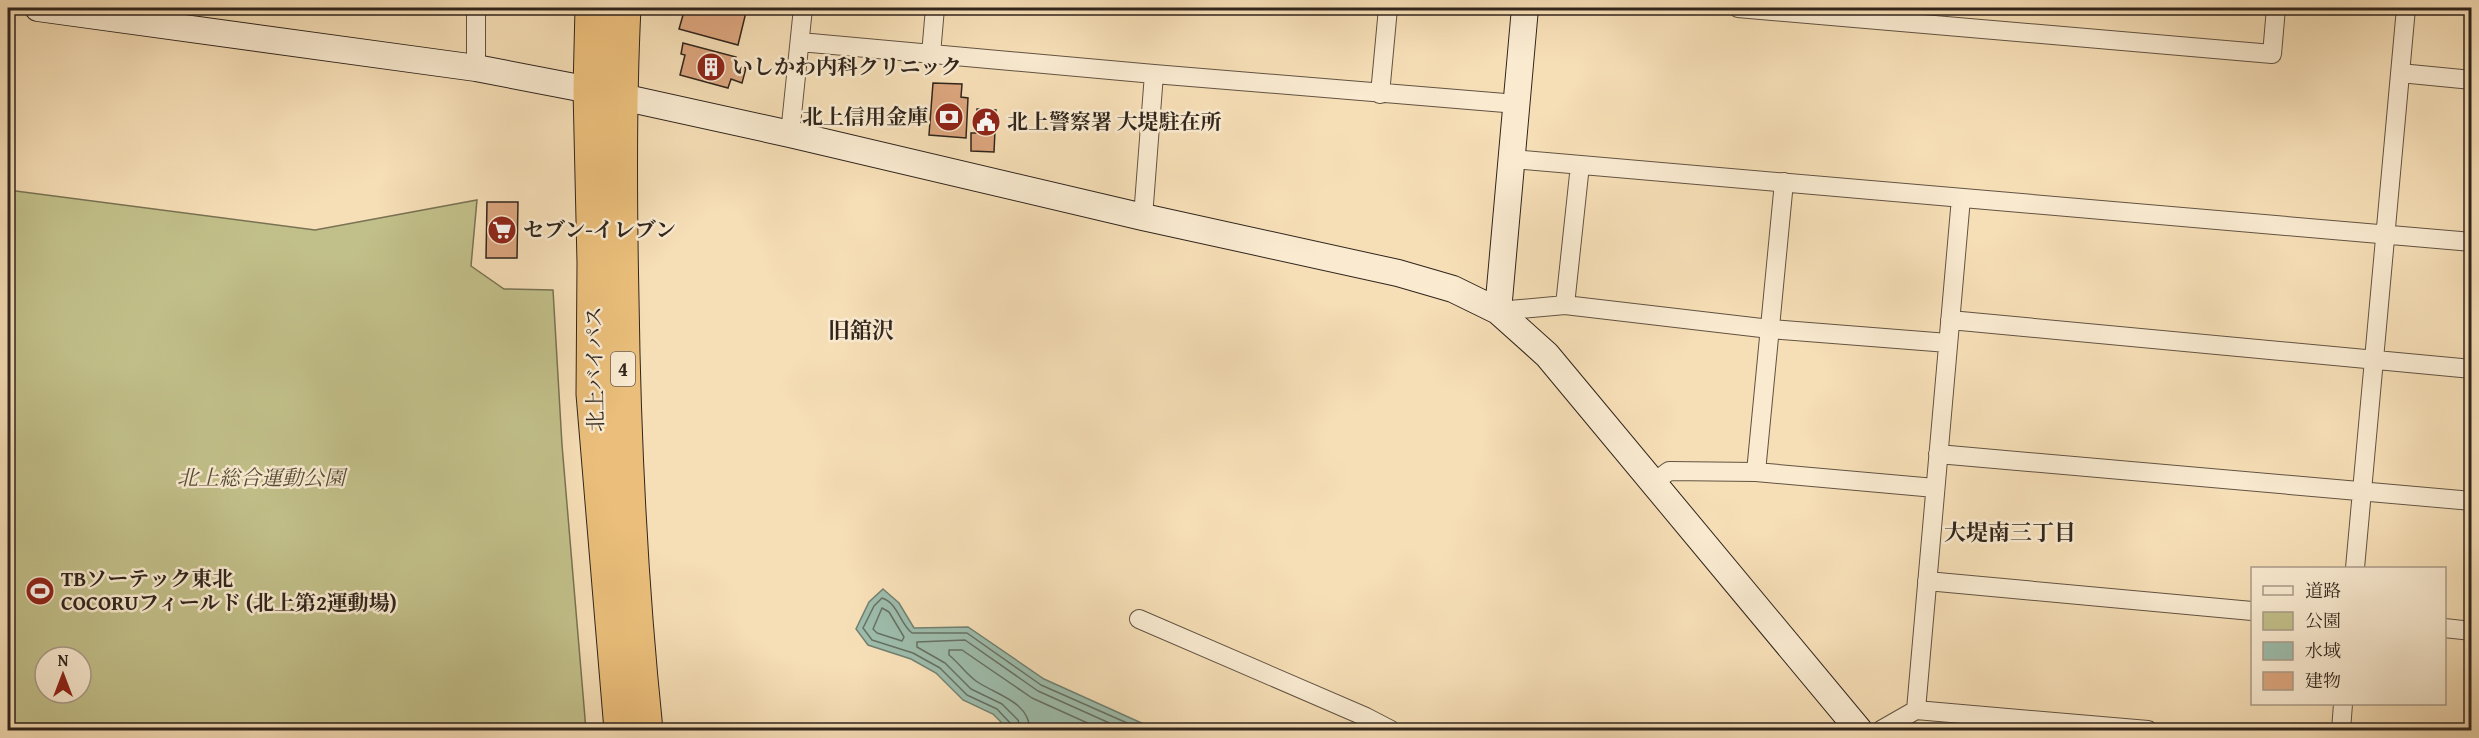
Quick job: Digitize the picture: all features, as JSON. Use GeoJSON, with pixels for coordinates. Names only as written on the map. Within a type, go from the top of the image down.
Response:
{"type":"FeatureCollection","features":[{"type":"Feature","properties":{"kind":"highway","name":"北上バイパス"},"geometry":{"type":"LineString","coordinates":[[592,8],[605,94],[636,631],[646,730]]}},
{"type":"Feature","properties":{"kind":"highway","name":"北上バイパス"},"geometry":{"type":"LineString","coordinates":[[621,730],[593,394],[594,263],[605,94],[624,8]]}},
{"type":"Feature","properties":{"kind":"street"},"geometry":{"type":"LineString","coordinates":[[38,8],[123,14],[476,69],[605,94],[1398,273],[1453,289],[1497,311],[1547,355],[1859,730]]}},
{"type":"Feature","properties":{"kind":"street"},"geometry":{"type":"LineString","coordinates":[[476,8],[476,69]]}},
{"type":"Feature","properties":{"kind":"street"},"geometry":{"type":"LineString","coordinates":[[790,134],[804,8]]}},
{"type":"Feature","properties":{"kind":"street"},"geometry":{"type":"LineString","coordinates":[[931,54],[935,8]]}},
{"type":"Feature","properties":{"kind":"street"},"geometry":{"type":"LineString","coordinates":[[1380,94],[1388,8]]}},
{"type":"Feature","properties":{"kind":"street"},"geometry":{"type":"LineString","coordinates":[[1497,311],[1526,8]]}},
{"type":"Feature","properties":{"kind":"street"},"geometry":{"type":"LineString","coordinates":[[1738,8],[2272,54],[2276,8]]}},
{"type":"Feature","properties":{"kind":"street"},"geometry":{"type":"LineString","coordinates":[[2355,567],[2406,8]]}},
{"type":"Feature","properties":{"kind":"street"},"geometry":{"type":"LineString","coordinates":[[800,42],[1516,104]]}},
{"type":"Feature","properties":{"kind":"street"},"geometry":{"type":"LineString","coordinates":[[2400,73],[2472,80]]}},
{"type":"Feature","properties":{"kind":"street"},"geometry":{"type":"LineString","coordinates":[[1143,217],[1154,74]]}},
{"type":"Feature","properties":{"kind":"street"},"geometry":{"type":"LineString","coordinates":[[1512,159],[2472,242]]}},
{"type":"Feature","properties":{"kind":"street"},"geometry":{"type":"LineString","coordinates":[[1565,305],[1580,165]]}},
{"type":"Feature","properties":{"kind":"street"},"geometry":{"type":"LineString","coordinates":[[1756,472],[1784,182]]}},
{"type":"Feature","properties":{"kind":"street"},"geometry":{"type":"LineString","coordinates":[[1916,710],[1961,198]]}},
{"type":"Feature","properties":{"kind":"street"},"geometry":{"type":"LineString","coordinates":[[1497,311],[1565,305],[1770,329],[1948,343]]}},
{"type":"Feature","properties":{"kind":"street"},"geometry":{"type":"LineString","coordinates":[[1950,320],[2472,369]]}},
{"type":"Feature","properties":{"kind":"street"},"geometry":{"type":"LineString","coordinates":[[1938,454],[2472,501]]}},
{"type":"Feature","properties":{"kind":"street"},"geometry":{"type":"LineString","coordinates":[[1653,483],[1669,471],[1756,472],[1935,488]]}},
{"type":"Feature","properties":{"kind":"street"},"geometry":{"type":"LineString","coordinates":[[1927,581],[2251,611]]}},
{"type":"Feature","properties":{"kind":"street"},"geometry":{"type":"LineString","coordinates":[[1139,619],[1366,717],[1391,730]]}},
{"type":"Feature","properties":{"kind":"street"},"geometry":{"type":"LineString","coordinates":[[2446,628],[2472,631]]}},
{"type":"Feature","properties":{"kind":"street"},"geometry":{"type":"LineString","coordinates":[[2341,730],[2343,705]]}},
{"type":"Feature","properties":{"kind":"street"},"geometry":{"type":"LineString","coordinates":[[1881,730],[1916,710],[2148,730]]}},
{"type":"Feature","properties":{"kind":"green space","name":"北上総合運動公園"},"geometry":{"type":"Polygon","coordinates":[[[8,190],[315,230],[477,200],[471,266],[504,289],[553,290],[562,445],[586,730],[8,730],[8,190]]]}},
{"type":"Feature","properties":{"kind":"water"},"geometry":{"type":"Polygon","coordinates":[[[883,589],[899,603],[914,628],[968,627],[1044,679],[1157,730],[1009,730],[993,714],[963,700],[936,673],[911,659],[868,645],[856,629],[869,602],[883,589]]]}},
{"type":"Feature","properties":{"kind":"building"},"geometry":{"type":"Polygon","coordinates":[[[685,8],[759,8],[757,14],[746,12],[738,45],[679,29],[685,8]]]}},
{"type":"Feature","properties":{"kind":"building","name":"いしかわ内科クリニック"},"geometry":{"type":"Polygon","coordinates":[[[683,43],[736,57],[734,65],[746,68],[742,83],[731,79],[728,88],[680,75],[685,55],[681,54],[683,43]]]}},
{"type":"Feature","properties":{"kind":"building","name":"北上信用金庫"},"geometry":{"type":"Polygon","coordinates":[[[933,83],[962,84],[961,97],[968,98],[966,138],[929,135],[933,83]]]}},
{"type":"Feature","properties":{"kind":"building","name":"北上警察署 大堤駐在所"},"geometry":{"type":"Polygon","coordinates":[[[977,109],[996,110],[994,152],[971,151],[971,133],[976,133],[977,109]]]}},
{"type":"Feature","properties":{"kind":"building","name":"セブン-イレブン"},"geometry":{"type":"Polygon","coordinates":[[[487,202],[518,202],[517,258],[486,258],[487,202]]]}},
{"type":"Feature","properties":{"kind":"place","name":"いしかわ内科クリニック"},"geometry":{"type":"Point","coordinates":[711,67]}},
{"type":"Feature","properties":{"kind":"place","name":"北上信用金庫"},"geometry":{"type":"Point","coordinates":[949,117]}},
{"type":"Feature","properties":{"kind":"place","name":"北上警察署 大堤駐在所"},"geometry":{"type":"Point","coordinates":[986,122]}},
{"type":"Feature","properties":{"kind":"place","name":"セブン-イレブン"},"geometry":{"type":"Point","coordinates":[502,230]}},
{"type":"Feature","properties":{"kind":"place","name":"TBソーテック東北 COCORUフィールド (北上第2運動場)"},"geometry":{"type":"Point","coordinates":[40,591]}},
{"type":"Feature","properties":{"kind":"district","name":"旧舘沢"},"geometry":{"type":"Point","coordinates":[861,330]}},
{"type":"Feature","properties":{"kind":"district","name":"大堤南三丁目"},"geometry":{"type":"Point","coordinates":[2010,532]}}]}
